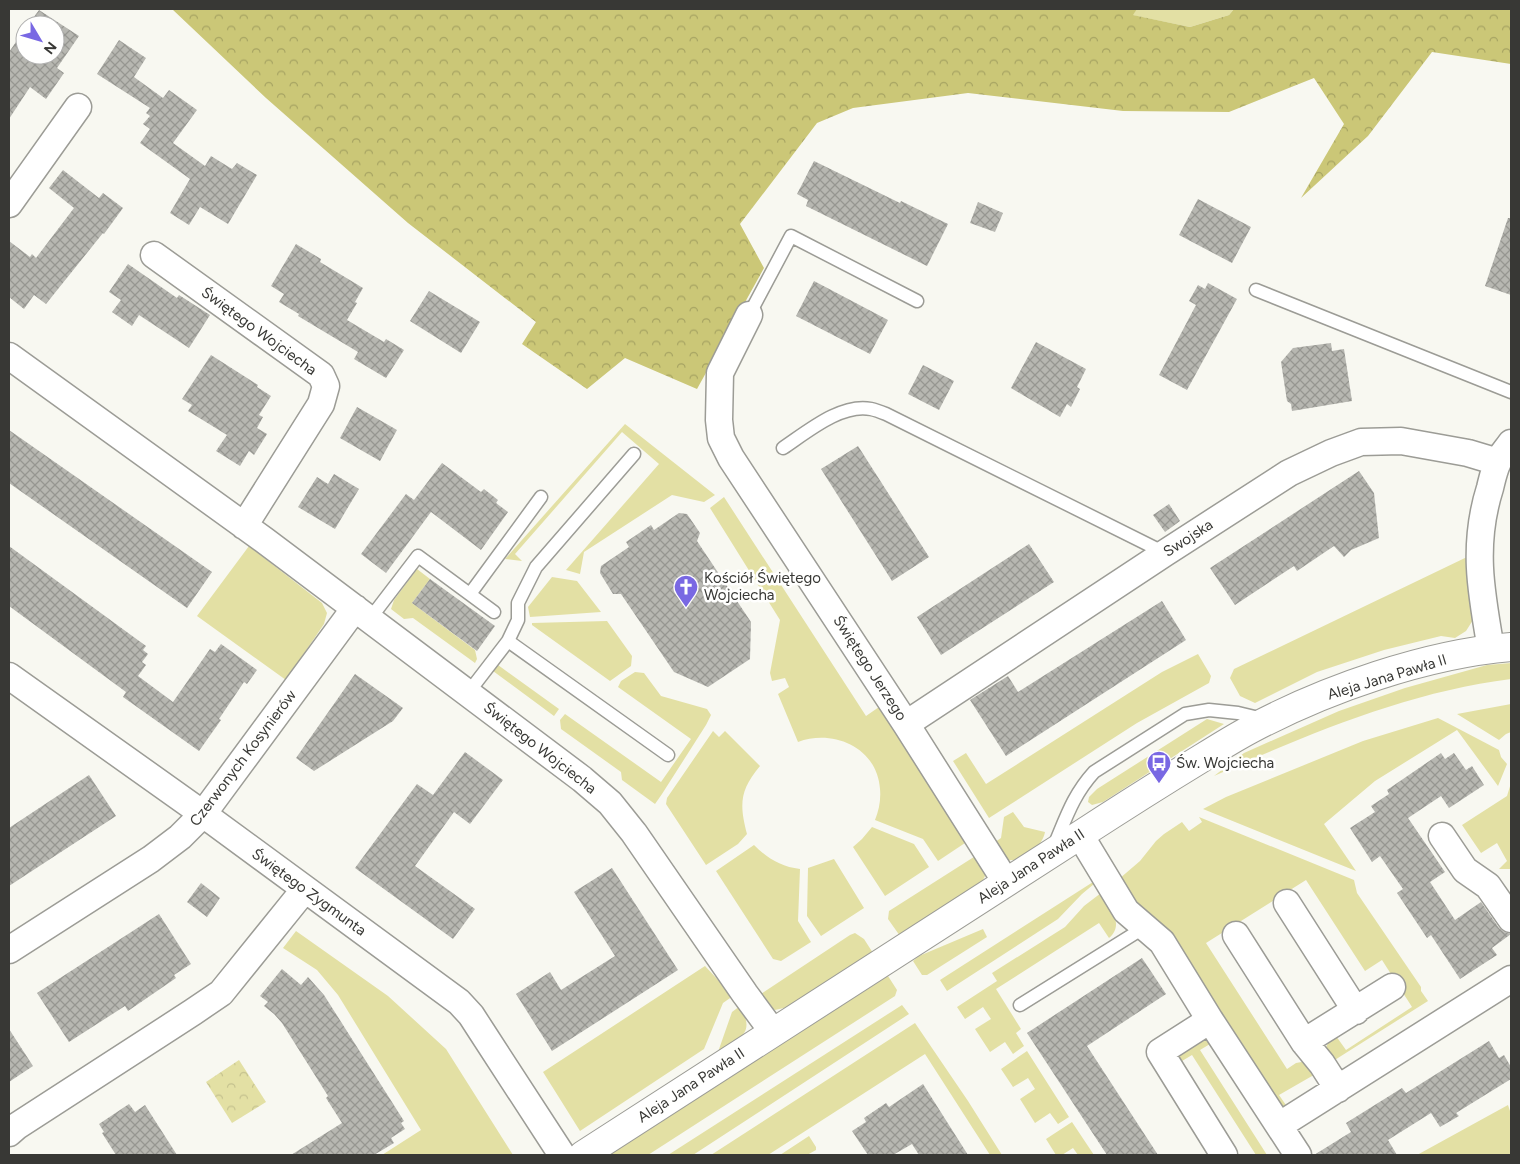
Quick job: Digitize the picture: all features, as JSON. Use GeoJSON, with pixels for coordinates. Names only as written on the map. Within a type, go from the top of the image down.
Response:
{"type":"FeatureCollection","features":[{"type":"Feature","properties":{"kind":"street"},"geometry":{"type":"LineString","coordinates":[[9,204],[78,107]]}},
{"type":"Feature","properties":{"kind":"street","name":"Świętego Wojciecha"},"geometry":{"type":"LineString","coordinates":[[154,255],[321,375],[326,386],[321,404],[244,526]]}},
{"type":"Feature","properties":{"kind":"street","name":"Świętego Jerzego"},"geometry":{"type":"LineString","coordinates":[[749,315],[720,373],[719,420],[721,438],[731,458],[906,724],[1006,882]]}},
{"type":"Feature","properties":{"kind":"street","name":"Świętego Wojciecha"},"geometry":{"type":"LineString","coordinates":[[9,356],[244,526],[582,779],[610,803],[634,833],[773,1032]]}},
{"type":"Feature","properties":{"kind":"street","name":"Swojska"},"geometry":{"type":"LineString","coordinates":[[906,724],[1289,473],[1331,453],[1361,442],[1401,441],[1468,453],[1504,452],[1488,495],[1481,528],[1479,550],[1482,595],[1501,648]]}},
{"type":"Feature","properties":{"kind":"street","name":"Czerwonych Kosynierów"},"geometry":{"type":"LineString","coordinates":[[9,950],[180,838],[203,814],[362,614]]}},
{"type":"Feature","properties":{"kind":"street","name":"Aleja Jana Pawła II"},"geometry":{"type":"LineString","coordinates":[[583,1155],[1167,779],[1268,720],[1352,684],[1448,657],[1501,648]]}},
{"type":"Feature","properties":{"kind":"street","name":"Świętego Zygmunta"},"geometry":{"type":"LineString","coordinates":[[9,676],[203,814],[459,1002],[471,1015],[562,1155]]}},
{"type":"Feature","properties":{"kind":"street"},"geometry":{"type":"LineString","coordinates":[[1080,835],[1126,911],[1162,942],[1210,1020],[1298,1155]]}},
{"type":"Feature","properties":{"kind":"street"},"geometry":{"type":"LineString","coordinates":[[1442,836],[1465,870],[1488,886],[1511,919]]}},
{"type":"Feature","properties":{"kind":"street"},"geometry":{"type":"LineString","coordinates":[[9,1133],[221,993],[305,889]]}},
{"type":"Feature","properties":{"kind":"street"},"geometry":{"type":"LineString","coordinates":[[1287,903],[1356,1011]]}},
{"type":"Feature","properties":{"kind":"street"},"geometry":{"type":"LineString","coordinates":[[1236,935],[1304,1042],[1322,1064],[1338,1089]]}},
{"type":"Feature","properties":{"kind":"street"},"geometry":{"type":"LineString","coordinates":[[1280,1125],[1511,979]]}},
{"type":"Feature","properties":{"kind":"street"},"geometry":{"type":"LineString","coordinates":[[1304,1042],[1392,987]]}},
{"type":"Feature","properties":{"kind":"street"},"geometry":{"type":"LineString","coordinates":[[1210,1020],[1160,1052],[1224,1155]]}},
{"type":"Feature","properties":{"kind":"lane"},"geometry":{"type":"LineString","coordinates":[[749,315],[791,236],[917,302]]}},
{"type":"Feature","properties":{"kind":"lane"},"geometry":{"type":"LineString","coordinates":[[1256,290],[1511,392]]}},
{"type":"Feature","properties":{"kind":"lane"},"geometry":{"type":"LineString","coordinates":[[783,448],[832,417],[850,410],[870,408],[886,414],[1165,553]]}},
{"type":"Feature","properties":{"kind":"lane"},"geometry":{"type":"LineString","coordinates":[[468,693],[508,641],[518,620],[518,603],[536,568],[634,454]]}},
{"type":"Feature","properties":{"kind":"lane"},"geometry":{"type":"LineString","coordinates":[[470,594],[541,496]]}},
{"type":"Feature","properties":{"kind":"lane"},"geometry":{"type":"LineString","coordinates":[[362,614],[418,556],[494,612]]}},
{"type":"Feature","properties":{"kind":"lane"},"geometry":{"type":"LineString","coordinates":[[508,641],[668,755]]}},
{"type":"Feature","properties":{"kind":"lane"},"geometry":{"type":"LineString","coordinates":[[1052,854],[1073,800],[1083,784],[1094,772],[1184,714],[1209,710],[1238,713],[1268,720]]}},
{"type":"Feature","properties":{"kind":"lane"},"geometry":{"type":"LineString","coordinates":[[1020,1004],[1145,927]]}},
{"type":"Feature","properties":{"kind":"green space"},"geometry":{"type":"Polygon","coordinates":[[[172,9],[1137,9],[1133,15],[1190,27],[1229,15],[1234,9],[1511,9],[1511,64],[1432,52],[1368,136],[1301,198],[1344,124],[1314,78],[1229,112],[1123,111],[968,93],[853,108],[817,123],[740,224],[764,268],[697,389],[625,358],[587,389],[522,344],[536,322],[408,223],[266,98],[172,9]]]}},
{"type":"Feature","properties":{"kind":"green space"},"geometry":{"type":"Polygon","coordinates":[[[1137,9],[1234,9],[1229,15],[1190,27],[1132,15],[1137,9]]]}},
{"type":"Feature","properties":{"kind":"green space"},"geometry":{"type":"Polygon","coordinates":[[[625,424],[715,495],[704,502],[672,495],[584,552],[580,574],[566,570],[659,464],[622,432],[515,554],[522,561],[505,559],[625,424]]]}},
{"type":"Feature","properties":{"kind":"green space"},"geometry":{"type":"Polygon","coordinates":[[[724,497],[866,716],[879,707],[968,841],[938,861],[923,839],[875,820],[878,812],[880,789],[877,774],[871,762],[862,752],[839,740],[825,738],[798,742],[778,694],[789,687],[785,678],[772,681],[770,673],[780,620],[710,508],[724,497]]]}},
{"type":"Feature","properties":{"kind":"green space"},"geometry":{"type":"Polygon","coordinates":[[[249,546],[322,603],[327,613],[324,624],[286,680],[197,616],[249,546]]]}},
{"type":"Feature","properties":{"kind":"green space"},"geometry":{"type":"Polygon","coordinates":[[[1467,557],[1474,613],[1473,620],[1466,631],[1455,638],[1441,636],[1384,650],[1317,672],[1255,703],[1240,696],[1230,678],[1234,669],[1467,557]]]}},
{"type":"Feature","properties":{"kind":"green space"},"geometry":{"type":"Polygon","coordinates":[[[417,569],[430,579],[412,603],[475,650],[477,659],[475,663],[413,618],[404,619],[391,609],[394,600],[417,569]]]}},
{"type":"Feature","properties":{"kind":"green space"},"geometry":{"type":"Polygon","coordinates":[[[552,577],[577,581],[601,612],[530,617],[528,607],[552,577]]]}},
{"type":"Feature","properties":{"kind":"green space"},"geometry":{"type":"Polygon","coordinates":[[[607,621],[632,656],[631,666],[610,681],[532,625],[532,623],[607,621]]]}},
{"type":"Feature","properties":{"kind":"green space"},"geometry":{"type":"Polygon","coordinates":[[[1198,654],[1211,676],[1209,683],[1137,723],[989,818],[953,761],[966,753],[986,784],[1162,672],[1198,654]]]}},
{"type":"Feature","properties":{"kind":"green space"},"geometry":{"type":"Polygon","coordinates":[[[1511,663],[1511,679],[1472,685],[1396,704],[1322,730],[1214,776],[1244,753],[1339,711],[1405,688],[1487,665],[1511,663]]]}},
{"type":"Feature","properties":{"kind":"green space"},"geometry":{"type":"Polygon","coordinates":[[[498,665],[559,709],[554,716],[493,671],[498,665]]]}},
{"type":"Feature","properties":{"kind":"green space"},"geometry":{"type":"Polygon","coordinates":[[[635,672],[644,673],[661,696],[707,709],[711,715],[655,804],[622,780],[621,772],[561,729],[560,720],[565,714],[661,782],[691,739],[618,687],[621,681],[635,672]]]}},
{"type":"Feature","properties":{"kind":"green space"},"geometry":{"type":"Polygon","coordinates":[[[1511,704],[1511,732],[1499,740],[1457,714],[1511,704]]]}},
{"type":"Feature","properties":{"kind":"green space"},"geometry":{"type":"Polygon","coordinates":[[[1438,718],[1499,750],[1501,757],[1507,764],[1498,786],[1457,730],[1375,781],[1324,824],[1356,871],[1203,809],[1226,797],[1363,741],[1438,718]]]}},
{"type":"Feature","properties":{"kind":"green space"},"geometry":{"type":"Polygon","coordinates":[[[1207,719],[1224,724],[1103,802],[1092,805],[1088,802],[1089,797],[1097,789],[1207,719]]]}},
{"type":"Feature","properties":{"kind":"green space"},"geometry":{"type":"Polygon","coordinates":[[[713,731],[719,737],[725,731],[760,766],[748,783],[743,798],[742,806],[747,834],[738,844],[706,865],[666,804],[667,798],[713,731]]]}},
{"type":"Feature","properties":{"kind":"green space"},"geometry":{"type":"Polygon","coordinates":[[[1511,783],[1511,869],[1499,869],[1507,861],[1497,843],[1481,853],[1462,825],[1507,796],[1511,783]]]}},
{"type":"Feature","properties":{"kind":"green space"},"geometry":{"type":"Polygon","coordinates":[[[1013,812],[1024,827],[1045,832],[1040,843],[1031,853],[1019,859],[1006,860],[992,844],[1001,838],[1004,817],[1013,812]]]}},
{"type":"Feature","properties":{"kind":"green space"},"geometry":{"type":"Polygon","coordinates":[[[1199,817],[1354,880],[1357,893],[1421,987],[1421,991],[1428,1001],[1330,1063],[1326,1048],[1329,1042],[1336,1036],[1346,1050],[1412,1007],[1382,960],[1365,971],[1306,880],[1206,943],[1287,1069],[1296,1063],[1307,1061],[1319,1072],[1279,1095],[1288,1108],[1278,1105],[1133,902],[1119,879],[1140,861],[1164,834],[1182,822],[1189,831],[1202,822],[1199,817]]]}},
{"type":"Feature","properties":{"kind":"green space"},"geometry":{"type":"Polygon","coordinates":[[[872,827],[914,844],[929,867],[885,896],[853,847],[872,827]]]}},
{"type":"Feature","properties":{"kind":"green space"},"geometry":{"type":"Polygon","coordinates":[[[754,845],[775,861],[800,869],[798,921],[811,942],[781,961],[773,959],[716,871],[754,845]]]}},
{"type":"Feature","properties":{"kind":"green space"},"geometry":{"type":"Polygon","coordinates":[[[977,855],[986,874],[981,884],[900,936],[888,919],[889,911],[977,855]]]}},
{"type":"Feature","properties":{"kind":"green space"},"geometry":{"type":"Polygon","coordinates":[[[834,859],[864,908],[821,936],[807,916],[808,868],[834,859]]]}},
{"type":"Feature","properties":{"kind":"green space"},"geometry":{"type":"Polygon","coordinates":[[[1093,882],[1094,884],[1058,919],[947,991],[940,980],[1093,882]]]}},
{"type":"Feature","properties":{"kind":"green space"},"geometry":{"type":"Polygon","coordinates":[[[1101,893],[1112,910],[1116,921],[1114,933],[1109,938],[1099,923],[996,989],[1021,1029],[1016,1033],[1024,1046],[1013,1054],[1005,1042],[990,1052],[975,1029],[991,1019],[983,1007],[965,1019],[957,1007],[997,981],[992,973],[1065,927],[1084,906],[1101,893]]]}},
{"type":"Feature","properties":{"kind":"green space"},"geometry":{"type":"Polygon","coordinates":[[[983,929],[987,937],[927,975],[922,975],[913,961],[919,956],[983,929]]]}},
{"type":"Feature","properties":{"kind":"green space"},"geometry":{"type":"Polygon","coordinates":[[[296,931],[388,996],[446,1049],[513,1155],[382,1155],[421,1130],[338,995],[317,970],[283,948],[296,931]]]}},
{"type":"Feature","properties":{"kind":"green space"},"geometry":{"type":"Polygon","coordinates":[[[855,933],[864,939],[873,953],[788,1007],[775,1010],[758,996],[850,935],[855,933]]]}},
{"type":"Feature","properties":{"kind":"green space"},"geometry":{"type":"Polygon","coordinates":[[[705,966],[733,996],[723,1003],[704,1049],[580,1131],[543,1072],[705,966]]]}},
{"type":"Feature","properties":{"kind":"green space"},"geometry":{"type":"Polygon","coordinates":[[[888,976],[897,990],[895,996],[648,1155],[608,1155],[888,976]]]}},
{"type":"Feature","properties":{"kind":"green space"},"geometry":{"type":"Polygon","coordinates":[[[902,1005],[909,1014],[693,1155],[668,1155],[902,1005]]]}},
{"type":"Feature","properties":{"kind":"green space"},"geometry":{"type":"Polygon","coordinates":[[[740,1006],[745,1015],[746,1029],[739,1039],[718,1052],[732,1012],[740,1006]]]}},
{"type":"Feature","properties":{"kind":"green space"},"geometry":{"type":"Polygon","coordinates":[[[915,1023],[1002,1155],[990,1155],[925,1054],[768,1155],[711,1155],[915,1023]]]}},
{"type":"Feature","properties":{"kind":"green space"},"geometry":{"type":"Polygon","coordinates":[[[1204,1036],[1215,1041],[1200,1050],[1267,1155],[1256,1155],[1192,1055],[1177,1064],[1179,1053],[1204,1036]]]}},
{"type":"Feature","properties":{"kind":"green space"},"geometry":{"type":"Polygon","coordinates":[[[1027,1051],[1069,1117],[1058,1124],[1050,1113],[1035,1123],[1020,1099],[1035,1089],[1028,1078],[1013,1087],[1001,1069],[1027,1051]]]}},
{"type":"Feature","properties":{"kind":"green space"},"geometry":{"type":"Polygon","coordinates":[[[239,1060],[266,1102],[232,1123],[206,1082],[239,1060]]]}},
{"type":"Feature","properties":{"kind":"green space"},"geometry":{"type":"Polygon","coordinates":[[[1508,1105],[1511,1114],[1511,1155],[1417,1155],[1508,1105]]]}},
{"type":"Feature","properties":{"kind":"green space"},"geometry":{"type":"Polygon","coordinates":[[[1072,1122],[1094,1155],[1078,1155],[1073,1148],[1062,1155],[1056,1155],[1046,1139],[1072,1122]]]}},
{"type":"Feature","properties":{"kind":"green space"},"geometry":{"type":"Polygon","coordinates":[[[809,1136],[816,1150],[807,1155],[780,1155],[809,1136]]]}},
{"type":"Feature","properties":{"kind":"building"},"geometry":{"type":"Polygon","coordinates":[[[39,10],[47,15],[35,15],[39,10]]]}},
{"type":"Feature","properties":{"kind":"building"},"geometry":{"type":"Polygon","coordinates":[[[65,27],[79,36],[65,56],[65,27]]]}},
{"type":"Feature","properties":{"kind":"building"},"geometry":{"type":"Polygon","coordinates":[[[119,40],[146,58],[134,77],[163,98],[169,90],[197,110],[173,143],[205,166],[211,156],[232,169],[237,163],[257,175],[228,224],[200,207],[189,225],[170,213],[190,179],[140,143],[150,129],[143,124],[150,116],[146,113],[150,108],[97,74],[119,40]]]}},
{"type":"Feature","properties":{"kind":"building"},"geometry":{"type":"Polygon","coordinates":[[[15,43],[15,65],[59,65],[57,68],[64,73],[46,99],[30,87],[9,119],[9,52],[15,43]]]}},
{"type":"Feature","properties":{"kind":"building"},"geometry":{"type":"Polygon","coordinates":[[[814,161],[948,224],[927,266],[806,206],[808,200],[797,194],[814,161]]]}},
{"type":"Feature","properties":{"kind":"building"},"geometry":{"type":"Polygon","coordinates":[[[63,170],[99,198],[103,193],[123,208],[46,304],[34,295],[24,309],[9,297],[9,241],[30,257],[32,254],[36,258],[74,208],[49,188],[63,170]]]}},
{"type":"Feature","properties":{"kind":"building"},"geometry":{"type":"Polygon","coordinates":[[[1198,199],[1251,227],[1232,263],[1179,235],[1198,199]]]}},
{"type":"Feature","properties":{"kind":"building"},"geometry":{"type":"Polygon","coordinates":[[[978,202],[1003,213],[995,232],[970,223],[978,202]]]}},
{"type":"Feature","properties":{"kind":"building"},"geometry":{"type":"Polygon","coordinates":[[[1508,218],[1511,218],[1511,295],[1485,286],[1508,218]]]}},
{"type":"Feature","properties":{"kind":"building"},"geometry":{"type":"Polygon","coordinates":[[[296,244],[321,259],[320,262],[363,288],[347,320],[384,342],[386,339],[404,350],[386,378],[354,359],[358,352],[298,316],[299,314],[279,302],[284,294],[271,286],[296,244]]]}},
{"type":"Feature","properties":{"kind":"building"},"geometry":{"type":"Polygon","coordinates":[[[128,264],[177,298],[179,295],[210,315],[189,348],[139,315],[132,326],[112,312],[121,300],[109,292],[128,264]]]}},
{"type":"Feature","properties":{"kind":"building"},"geometry":{"type":"Polygon","coordinates":[[[814,281],[888,320],[870,354],[796,316],[814,281]]]}},
{"type":"Feature","properties":{"kind":"building"},"geometry":{"type":"Polygon","coordinates":[[[1208,283],[1237,299],[1187,390],[1159,375],[1196,305],[1189,301],[1198,285],[1205,289],[1208,283]]]}},
{"type":"Feature","properties":{"kind":"building"},"geometry":{"type":"Polygon","coordinates":[[[429,291],[480,322],[461,353],[410,321],[429,291]]]}},
{"type":"Feature","properties":{"kind":"building"},"geometry":{"type":"Polygon","coordinates":[[[1036,342],[1086,369],[1077,387],[1080,389],[1071,407],[1067,404],[1060,417],[1011,388],[1036,342]]]}},
{"type":"Feature","properties":{"kind":"building"},"geometry":{"type":"Polygon","coordinates":[[[1331,343],[1332,351],[1344,349],[1352,401],[1292,411],[1291,404],[1287,401],[1281,362],[1293,348],[1331,343]]]}},
{"type":"Feature","properties":{"kind":"building"},"geometry":{"type":"Polygon","coordinates":[[[211,355],[258,385],[257,387],[271,396],[259,415],[263,417],[257,428],[267,434],[254,455],[249,451],[240,466],[216,451],[227,435],[188,411],[192,405],[182,399],[211,355]]]}},
{"type":"Feature","properties":{"kind":"building"},"geometry":{"type":"Polygon","coordinates":[[[923,365],[954,381],[939,410],[908,394],[923,365]]]}},
{"type":"Feature","properties":{"kind":"building"},"geometry":{"type":"Polygon","coordinates":[[[357,407],[397,430],[380,461],[340,438],[357,407]]]}},
{"type":"Feature","properties":{"kind":"building"},"geometry":{"type":"Polygon","coordinates":[[[9,430],[212,572],[187,608],[9,483],[9,430]]]}},
{"type":"Feature","properties":{"kind":"building"},"geometry":{"type":"Polygon","coordinates":[[[858,446],[929,557],[892,581],[821,469],[858,446]]]}},
{"type":"Feature","properties":{"kind":"building"},"geometry":{"type":"Polygon","coordinates":[[[442,463],[481,492],[484,489],[498,500],[496,503],[508,512],[481,550],[431,512],[386,573],[361,554],[406,494],[414,500],[442,463]]]}},
{"type":"Feature","properties":{"kind":"building"},"geometry":{"type":"Polygon","coordinates":[[[1359,471],[1374,493],[1379,538],[1351,550],[1344,557],[1334,546],[1297,571],[1294,566],[1235,605],[1210,568],[1359,471]]]}},
{"type":"Feature","properties":{"kind":"building"},"geometry":{"type":"Polygon","coordinates":[[[334,474],[359,489],[335,529],[298,507],[317,477],[328,484],[334,474]]]}},
{"type":"Feature","properties":{"kind":"building"},"geometry":{"type":"Polygon","coordinates":[[[1169,504],[1180,521],[1165,532],[1153,515],[1169,504]]]}},
{"type":"Feature","properties":{"kind":"building","name":"Kościół Świętego Wojciecha"},"geometry":{"type":"Polygon","coordinates":[[[679,513],[687,514],[700,533],[697,541],[751,622],[750,659],[708,687],[674,672],[621,594],[613,594],[600,573],[601,566],[629,547],[626,542],[651,525],[654,530],[679,513]]]}},
{"type":"Feature","properties":{"kind":"building"},"geometry":{"type":"Polygon","coordinates":[[[1029,544],[1054,582],[941,655],[917,617],[1029,544]]]}},
{"type":"Feature","properties":{"kind":"building"},"geometry":{"type":"Polygon","coordinates":[[[9,546],[146,646],[143,650],[148,654],[142,662],[146,665],[138,676],[173,702],[210,649],[215,652],[221,644],[257,670],[247,684],[244,682],[199,751],[123,697],[126,692],[9,606],[9,546]]]}},
{"type":"Feature","properties":{"kind":"building"},"geometry":{"type":"Polygon","coordinates":[[[430,579],[495,626],[477,651],[412,603],[430,579]]]}},
{"type":"Feature","properties":{"kind":"building"},"geometry":{"type":"Polygon","coordinates":[[[1162,601],[1186,640],[1006,756],[970,700],[1008,676],[1018,692],[1162,601]]]}},
{"type":"Feature","properties":{"kind":"building"},"geometry":{"type":"Polygon","coordinates":[[[355,674],[403,708],[393,721],[314,771],[296,758],[355,674]]]}},
{"type":"Feature","properties":{"kind":"building"},"geometry":{"type":"Polygon","coordinates":[[[465,752],[503,780],[470,824],[454,812],[415,866],[475,909],[453,939],[355,868],[417,784],[433,795],[465,752]]]}},
{"type":"Feature","properties":{"kind":"building"},"geometry":{"type":"Polygon","coordinates":[[[1441,753],[1445,759],[1454,753],[1466,770],[1472,766],[1484,785],[1449,808],[1441,796],[1408,818],[1445,872],[1430,882],[1455,920],[1481,902],[1499,928],[1511,934],[1492,948],[1497,955],[1460,979],[1431,935],[1427,938],[1397,893],[1403,889],[1380,856],[1372,862],[1350,828],[1375,812],[1371,806],[1389,794],[1387,790],[1441,753]]]}},
{"type":"Feature","properties":{"kind":"building"},"geometry":{"type":"Polygon","coordinates":[[[89,775],[116,816],[9,886],[9,828],[89,775]]]}},
{"type":"Feature","properties":{"kind":"building"},"geometry":{"type":"Polygon","coordinates":[[[612,868],[678,970],[552,1051],[516,994],[550,972],[561,990],[615,956],[574,892],[612,868]]]}},
{"type":"Feature","properties":{"kind":"building"},"geometry":{"type":"Polygon","coordinates":[[[201,883],[220,898],[207,917],[187,902],[201,883]]]}},
{"type":"Feature","properties":{"kind":"building"},"geometry":{"type":"Polygon","coordinates":[[[159,914],[191,964],[174,975],[176,978],[128,1011],[125,1006],[69,1042],[37,993],[159,914]]]}},
{"type":"Feature","properties":{"kind":"building"},"geometry":{"type":"Polygon","coordinates":[[[1142,958],[1166,994],[1087,1046],[1158,1155],[1107,1155],[1027,1033],[1142,958]]]}},
{"type":"Feature","properties":{"kind":"building"},"geometry":{"type":"Polygon","coordinates":[[[282,969],[301,985],[308,977],[324,995],[404,1121],[401,1123],[405,1129],[391,1138],[394,1143],[374,1155],[291,1155],[342,1123],[326,1098],[328,1096],[282,1023],[264,1006],[268,1002],[260,996],[282,969]]]}},
{"type":"Feature","properties":{"kind":"building"},"geometry":{"type":"Polygon","coordinates":[[[9,1029],[33,1066],[9,1082],[9,1029]]]}},
{"type":"Feature","properties":{"kind":"building"},"geometry":{"type":"Polygon","coordinates":[[[1489,1041],[1499,1058],[1504,1055],[1511,1067],[1511,1079],[1456,1113],[1459,1116],[1440,1127],[1431,1113],[1388,1140],[1397,1155],[1314,1155],[1351,1132],[1346,1123],[1402,1088],[1406,1093],[1489,1041]]]}},
{"type":"Feature","properties":{"kind":"building"},"geometry":{"type":"Polygon","coordinates":[[[923,1084],[968,1155],[919,1155],[912,1144],[893,1155],[868,1155],[852,1131],[866,1122],[864,1118],[886,1103],[889,1107],[923,1084]]]}},
{"type":"Feature","properties":{"kind":"building"},"geometry":{"type":"Polygon","coordinates":[[[129,1104],[135,1112],[145,1105],[177,1155],[116,1155],[102,1133],[104,1132],[99,1124],[129,1104]]]}},
{"type":"Feature","properties":{"kind":"place","name":"Kościół Świętego Wojciecha"},"geometry":{"type":"Point","coordinates":[686,608]}},
{"type":"Feature","properties":{"kind":"place","name":"Św. Wojciecha"},"geometry":{"type":"Point","coordinates":[1159,784]}}]}
